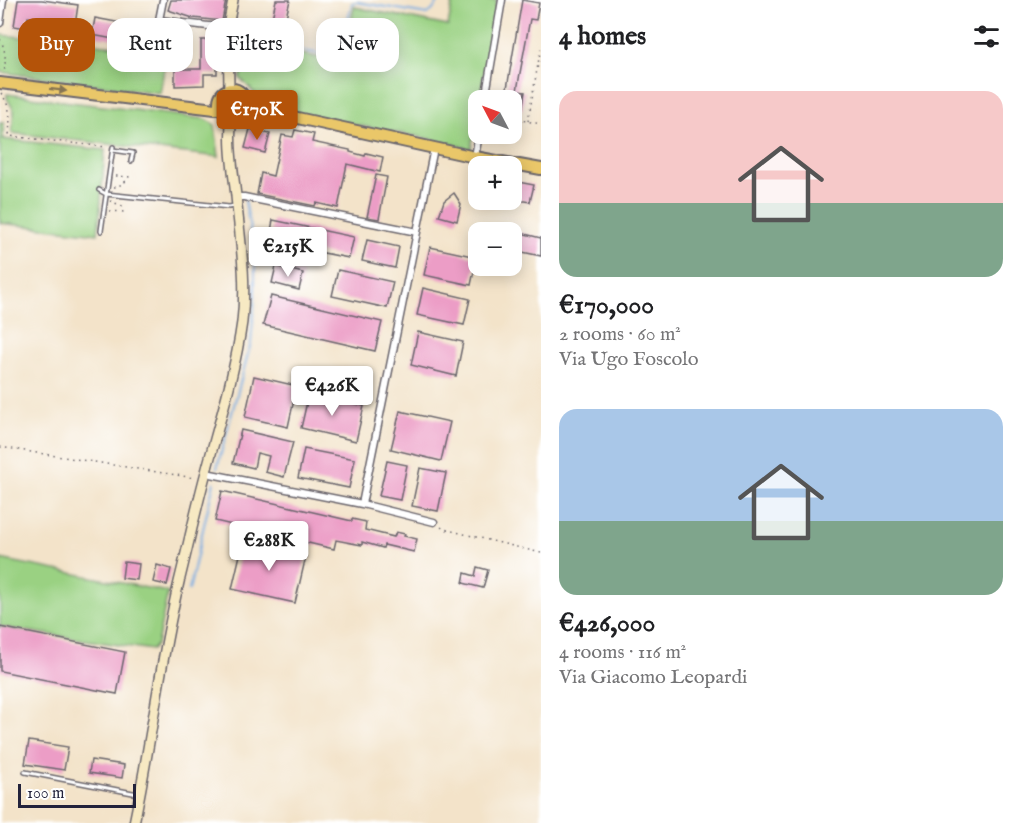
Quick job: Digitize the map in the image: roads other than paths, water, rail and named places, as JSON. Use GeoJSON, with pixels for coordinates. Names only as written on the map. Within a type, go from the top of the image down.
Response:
{"type":"FeatureCollection","features":[{"type":"Feature","properties":{"kind":"main road"},"geometry":{"type":"LineString","coordinates":[[1,86],[222,109]]}},
{"type":"Feature","properties":{"kind":"main road"},"geometry":{"type":"LineString","coordinates":[[229,88],[240,91],[245,103],[241,112],[232,115],[222,109],[219,100],[229,88]]}},
{"type":"Feature","properties":{"kind":"main road"},"geometry":{"type":"LineString","coordinates":[[245,103],[261,110],[470,156]]}},
{"type":"Feature","properties":{"kind":"main road"},"geometry":{"type":"LineString","coordinates":[[522,166],[541,169]]}},
{"type":"Feature","properties":{"kind":"street"},"geometry":{"type":"LineString","coordinates":[[0,23],[3,0]]}},
{"type":"Feature","properties":{"kind":"street"},"geometry":{"type":"LineString","coordinates":[[163,0],[159,20],[205,26]]}},
{"type":"Feature","properties":{"kind":"street"},"geometry":{"type":"LineString","coordinates":[[230,18],[233,0]]}},
{"type":"Feature","properties":{"kind":"street"},"geometry":{"type":"LineString","coordinates":[[487,90],[502,0]]}},
{"type":"Feature","properties":{"kind":"street"},"geometry":{"type":"LineString","coordinates":[[229,72],[229,88]]}},
{"type":"Feature","properties":{"kind":"street"},"geometry":{"type":"LineString","coordinates":[[134,823],[164,651],[205,476],[225,405],[242,323],[243,266],[231,158],[232,115]]}},
{"type":"Feature","properties":{"kind":"street"},"geometry":{"type":"LineString","coordinates":[[362,504],[434,148]]}},
{"type":"Feature","properties":{"kind":"street"},"geometry":{"type":"LineString","coordinates":[[236,201],[244,197],[417,232]]}},
{"type":"Feature","properties":{"kind":"street"},"geometry":{"type":"LineString","coordinates":[[205,476],[362,504],[434,522]]}},
{"type":"Feature","properties":{"kind":"lane"},"geometry":{"type":"LineString","coordinates":[[101,231],[113,148],[133,153],[131,161]]}},
{"type":"Feature","properties":{"kind":"lane"},"geometry":{"type":"LineString","coordinates":[[99,190],[106,194],[229,207],[236,201]]}},
{"type":"Feature","properties":{"kind":"lane"},"geometry":{"type":"LineString","coordinates":[[25,772],[140,794]]}},
{"type":"Feature","properties":{"kind":"waterway"},"geometry":{"type":"LineString","coordinates":[[304,51],[336,57],[352,3],[427,14],[440,0]]}},
{"type":"Feature","properties":{"kind":"waterway"},"geometry":{"type":"LineString","coordinates":[[217,468],[251,343],[255,296],[255,256],[245,200]]}},
{"type":"Feature","properties":{"kind":"waterway"},"geometry":{"type":"LineString","coordinates":[[189,590],[214,482]]}}]}
